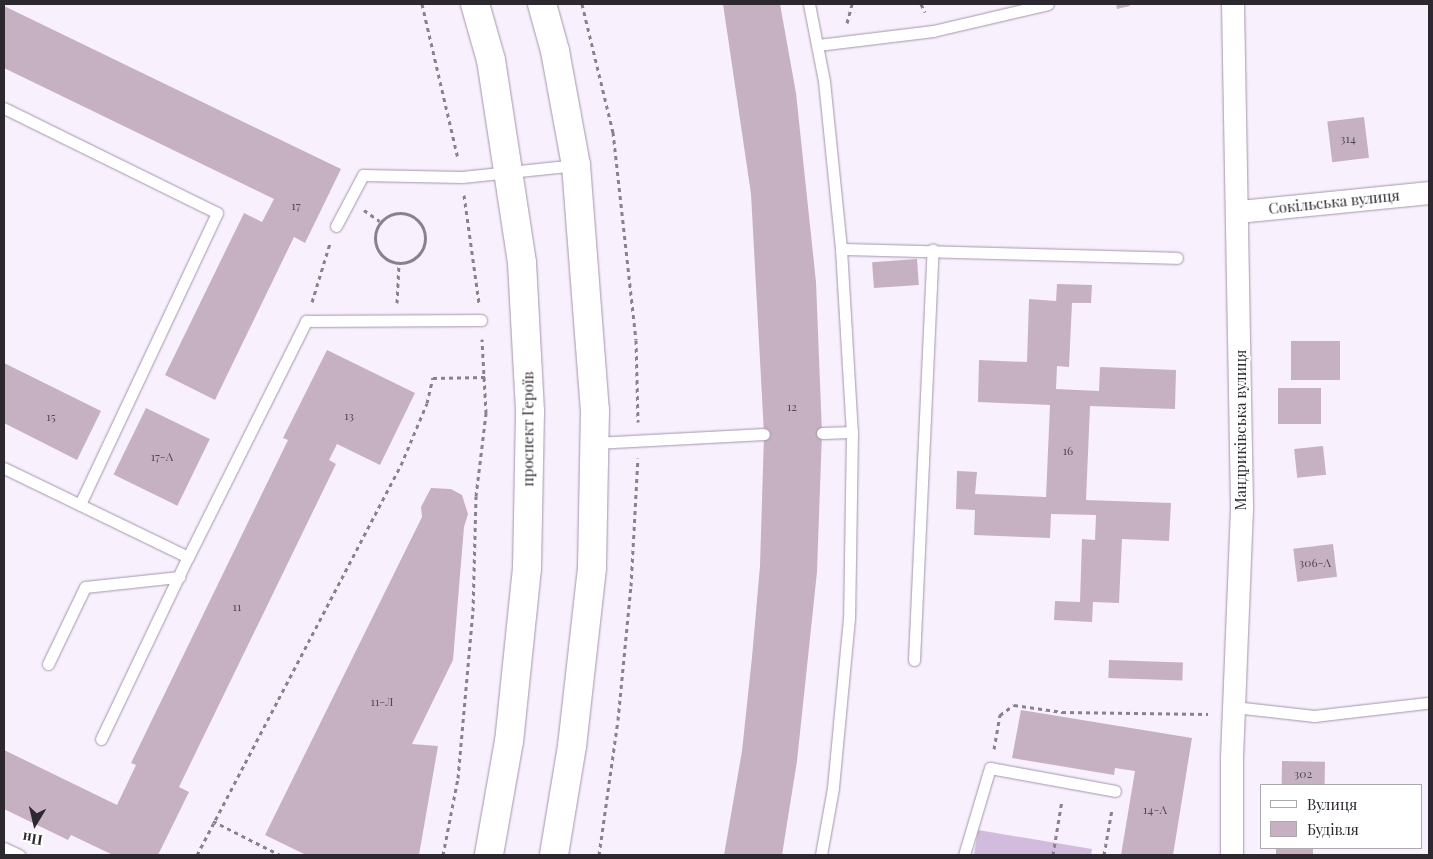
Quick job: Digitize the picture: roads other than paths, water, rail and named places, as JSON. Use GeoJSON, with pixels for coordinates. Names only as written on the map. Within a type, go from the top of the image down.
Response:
{"type":"FeatureCollection","features":[{"type":"Feature","properties":{"kind":"main road","name":"проспект Героїв"},"geometry":{"type":"LineString","coordinates":[[475,4],[491,60],[522,263],[530,412],[527,568],[509,741],[489,855]]}},
{"type":"Feature","properties":{"kind":"main road"},"geometry":{"type":"LineString","coordinates":[[542,4],[555,51],[576,165],[585,261],[595,443],[592,568],[572,746],[554,855]]}},
{"type":"Feature","properties":{"kind":"street","name":"Мандриківська вулиця"},"geometry":{"type":"LineString","coordinates":[[1232,855],[1234,712],[1242,505],[1239,212],[1233,4]]}},
{"type":"Feature","properties":{"kind":"street","name":"Сокільська вулиця"},"geometry":{"type":"LineString","coordinates":[[1239,212],[1429,193]]}},
{"type":"Feature","properties":{"kind":"lane"},"geometry":{"type":"LineString","coordinates":[[809,4],[818,45],[841,249],[852,432],[850,618],[833,788],[821,855]]}},
{"type":"Feature","properties":{"kind":"lane"},"geometry":{"type":"LineString","coordinates":[[818,45],[933,31],[1048,4]]}},
{"type":"Feature","properties":{"kind":"lane"},"geometry":{"type":"LineString","coordinates":[[4,108],[217,213],[80,504]]}},
{"type":"Feature","properties":{"kind":"lane"},"geometry":{"type":"LineString","coordinates":[[336,226],[364,175],[462,177],[576,165]]}},
{"type":"Feature","properties":{"kind":"lane"},"geometry":{"type":"LineString","coordinates":[[841,249],[933,249],[1177,258]]}},
{"type":"Feature","properties":{"kind":"lane"},"geometry":{"type":"LineString","coordinates":[[914,660],[933,249]]}},
{"type":"Feature","properties":{"kind":"lane"},"geometry":{"type":"LineString","coordinates":[[102,739],[188,557],[306,321],[481,320]]}},
{"type":"Feature","properties":{"kind":"lane"},"geometry":{"type":"LineString","coordinates":[[822,434],[852,432]]}},
{"type":"Feature","properties":{"kind":"lane"},"geometry":{"type":"LineString","coordinates":[[595,443],[764,434]]}},
{"type":"Feature","properties":{"kind":"lane"},"geometry":{"type":"LineString","coordinates":[[4,468],[188,557]]}},
{"type":"Feature","properties":{"kind":"lane"},"geometry":{"type":"LineString","coordinates":[[48,664],[85,587],[179,577]]}},
{"type":"Feature","properties":{"kind":"lane"},"geometry":{"type":"LineString","coordinates":[[1234,712],[1314,716],[1427,703]]}},
{"type":"Feature","properties":{"kind":"lane"},"geometry":{"type":"LineString","coordinates":[[964,855],[990,768],[1115,791]]}},
{"type":"Feature","properties":{"kind":"lane"},"geometry":{"type":"LineString","coordinates":[[4,848],[19,855]]}}]}
